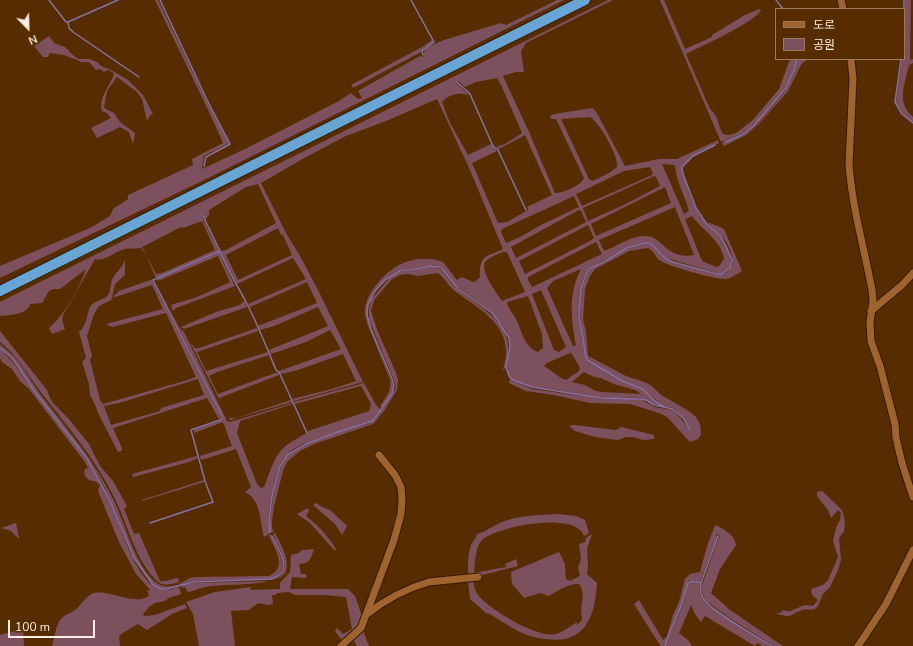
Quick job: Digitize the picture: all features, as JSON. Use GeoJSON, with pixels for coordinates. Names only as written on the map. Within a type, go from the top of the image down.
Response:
{"type":"FeatureCollection","features":[{"type":"Feature","properties":{"kind":"highway"},"geometry":{"type":"LineString","coordinates":[[0,292],[585,0]]}},
{"type":"Feature","properties":{"kind":"street"},"geometry":{"type":"LineString","coordinates":[[851,60],[853,79],[849,164],[855,216],[872,290],[873,301],[870,322],[871,341],[880,366],[895,424],[900,457],[913,497]]}},
{"type":"Feature","properties":{"kind":"street"},"geometry":{"type":"LineString","coordinates":[[871,311],[902,285],[913,272]]}},
{"type":"Feature","properties":{"kind":"street"},"geometry":{"type":"LineString","coordinates":[[341,646],[361,628],[394,540],[402,507],[402,493],[398,480],[379,455]]}},
{"type":"Feature","properties":{"kind":"street"},"geometry":{"type":"LineString","coordinates":[[858,646],[886,604],[913,550]]}},
{"type":"Feature","properties":{"kind":"street"},"geometry":{"type":"LineString","coordinates":[[366,614],[389,599],[422,584],[478,577]]}},
{"type":"Feature","properties":{"kind":"green space"},"geometry":{"type":"Polygon","coordinates":[[[155,0],[158,0],[206,100],[229,143],[204,156],[202,169],[245,149],[339,101],[351,93],[358,99],[362,98],[358,91],[420,56],[423,57],[425,48],[444,40],[501,23],[506,25],[557,0],[564,0],[204,180],[0,278],[0,266],[90,228],[110,216],[113,209],[128,199],[128,195],[193,165],[192,159],[223,143],[155,0]]]}},
{"type":"Feature","properties":{"kind":"green space"},"geometry":{"type":"Polygon","coordinates":[[[608,0],[613,0],[526,43],[521,51],[524,72],[516,72],[503,76],[555,193],[563,192],[572,188],[583,181],[584,178],[556,119],[551,119],[550,116],[554,114],[593,108],[625,166],[659,159],[677,159],[718,140],[719,143],[692,156],[682,167],[689,193],[698,213],[703,220],[718,234],[727,247],[731,261],[731,265],[728,270],[722,274],[666,258],[651,244],[645,243],[627,248],[590,267],[582,281],[578,318],[583,337],[584,354],[588,360],[622,382],[643,389],[655,401],[664,407],[642,399],[591,397],[529,386],[513,380],[509,376],[507,366],[510,348],[509,337],[502,325],[488,310],[455,285],[440,267],[434,265],[416,269],[403,269],[392,274],[375,291],[368,306],[368,321],[393,385],[392,393],[382,408],[380,406],[389,391],[390,380],[367,324],[365,314],[365,307],[371,292],[376,285],[395,267],[411,260],[422,259],[433,259],[443,262],[457,280],[462,277],[473,282],[480,277],[482,261],[488,256],[503,249],[470,170],[437,99],[346,136],[261,183],[286,233],[319,292],[363,382],[294,401],[292,399],[332,389],[356,381],[343,354],[298,370],[281,374],[279,371],[341,349],[330,330],[306,342],[271,354],[269,350],[328,326],[318,307],[274,326],[260,330],[258,326],[317,303],[307,282],[250,307],[248,304],[306,279],[293,258],[237,284],[225,262],[221,251],[226,250],[276,223],[258,184],[246,187],[209,210],[209,215],[205,220],[203,213],[202,214],[203,220],[219,251],[156,278],[146,255],[141,248],[121,250],[106,258],[99,260],[95,259],[63,315],[62,320],[65,329],[52,334],[49,328],[60,317],[80,284],[86,269],[60,289],[53,289],[49,291],[42,303],[30,304],[28,308],[22,312],[13,315],[0,316],[0,302],[608,0]],[[497,78],[476,82],[465,87],[458,81],[456,83],[469,95],[454,94],[442,102],[450,123],[468,155],[491,144],[497,151],[472,163],[498,223],[507,222],[528,210],[527,207],[552,195],[525,135],[499,149],[496,147],[505,144],[522,133],[497,78]],[[590,117],[561,119],[589,179],[593,181],[617,167],[615,155],[608,140],[598,125],[590,117]],[[662,164],[684,214],[689,211],[677,177],[675,165],[662,164]],[[650,167],[624,171],[576,194],[582,206],[652,175],[653,173],[650,167]],[[654,176],[583,208],[588,221],[626,204],[660,186],[656,177],[654,176]],[[665,187],[591,224],[596,236],[671,203],[665,187]],[[574,196],[502,229],[501,232],[506,243],[579,207],[574,196]],[[675,207],[599,240],[604,251],[635,237],[646,236],[652,237],[677,254],[684,256],[694,255],[675,207]],[[579,210],[511,247],[516,258],[586,222],[581,211],[579,210]],[[692,216],[685,219],[702,261],[716,267],[719,266],[724,259],[719,246],[692,216]],[[202,221],[183,228],[181,227],[142,247],[156,274],[162,273],[215,250],[202,221]],[[588,225],[519,261],[525,274],[594,238],[588,225]],[[278,228],[226,255],[238,280],[292,255],[283,235],[281,235],[278,228]],[[596,242],[528,277],[532,287],[602,254],[596,242]],[[507,252],[496,255],[486,261],[484,264],[484,269],[489,281],[502,301],[525,292],[507,252]],[[581,269],[553,281],[547,288],[573,346],[576,345],[572,316],[572,297],[581,269]],[[541,290],[532,294],[554,350],[559,352],[566,347],[541,290]],[[528,296],[507,302],[509,309],[516,319],[526,343],[533,350],[538,352],[543,348],[542,334],[528,296]],[[570,353],[547,363],[544,366],[566,380],[579,371],[580,368],[570,353]],[[584,372],[572,382],[585,385],[596,391],[641,394],[635,390],[594,377],[584,372]]]}},
{"type":"Feature","properties":{"kind":"green space"},"geometry":{"type":"Polygon","coordinates":[[[660,0],[664,0],[685,49],[712,37],[712,35],[745,15],[759,9],[761,10],[757,15],[739,27],[686,54],[710,109],[715,115],[723,134],[729,135],[736,133],[753,120],[779,89],[790,60],[797,60],[790,79],[782,93],[754,126],[744,133],[721,142],[660,0]]]}},
{"type":"Feature","properties":{"kind":"green space"},"geometry":{"type":"Polygon","coordinates":[[[905,0],[911,0],[910,60],[913,59],[913,63],[909,65],[904,86],[903,99],[905,106],[913,117],[913,122],[903,114],[896,102],[902,60],[905,60],[905,0]]]}},
{"type":"Feature","properties":{"kind":"green space"},"geometry":{"type":"Polygon","coordinates":[[[49,36],[54,43],[65,47],[79,59],[89,59],[97,62],[101,66],[128,80],[143,95],[153,114],[150,115],[147,121],[142,99],[137,92],[117,77],[107,91],[104,108],[114,113],[120,122],[135,133],[133,144],[129,132],[120,127],[97,138],[91,128],[111,118],[107,113],[102,111],[101,106],[103,96],[114,73],[108,70],[104,72],[100,69],[96,70],[89,62],[82,62],[64,55],[50,53],[48,57],[43,57],[34,46],[49,36]]]}},
{"type":"Feature","properties":{"kind":"green space"},"geometry":{"type":"Polygon","coordinates":[[[432,40],[433,42],[425,46],[421,52],[353,88],[351,85],[422,47],[432,40]]]}},
{"type":"Feature","properties":{"kind":"green space"},"geometry":{"type":"Polygon","coordinates":[[[798,60],[807,60],[802,63],[788,91],[757,126],[746,135],[724,146],[722,143],[744,135],[755,127],[786,90],[798,60]]]}},
{"type":"Feature","properties":{"kind":"green space"},"geometry":{"type":"Polygon","coordinates":[[[707,222],[724,229],[742,271],[725,279],[711,277],[659,260],[648,248],[629,251],[595,269],[590,276],[585,289],[583,320],[586,331],[588,356],[626,376],[647,383],[661,395],[690,412],[696,417],[700,424],[701,435],[698,439],[690,442],[667,417],[630,404],[590,403],[554,395],[526,391],[509,383],[510,378],[513,381],[532,389],[601,399],[637,399],[654,407],[673,410],[691,432],[684,419],[674,408],[667,407],[656,400],[643,388],[622,381],[589,359],[585,354],[584,337],[580,318],[582,290],[591,268],[604,263],[627,249],[645,244],[651,245],[666,260],[717,275],[725,273],[732,267],[733,262],[731,252],[721,235],[707,222]]]}},
{"type":"Feature","properties":{"kind":"green space"},"geometry":{"type":"Polygon","coordinates":[[[220,252],[223,262],[235,286],[176,308],[173,311],[171,305],[197,297],[230,282],[218,256],[158,281],[157,279],[220,252]]]}},
{"type":"Feature","properties":{"kind":"green space"},"geometry":{"type":"Polygon","coordinates":[[[125,259],[125,275],[115,284],[112,298],[119,291],[153,279],[152,280],[222,416],[219,419],[207,398],[113,428],[122,448],[122,452],[118,452],[90,396],[89,384],[82,362],[86,358],[79,332],[85,324],[90,307],[110,292],[113,277],[125,259]],[[152,285],[112,298],[99,306],[94,314],[87,336],[92,356],[90,360],[100,400],[103,404],[196,377],[166,313],[112,327],[106,324],[163,309],[152,285]],[[198,379],[119,403],[104,406],[111,425],[160,411],[161,408],[204,395],[198,379]]]}},
{"type":"Feature","properties":{"kind":"green space"},"geometry":{"type":"Polygon","coordinates":[[[431,266],[442,271],[456,288],[483,308],[499,323],[505,332],[508,342],[507,363],[503,371],[506,355],[505,342],[496,324],[481,309],[453,289],[443,277],[438,273],[418,276],[408,274],[400,275],[392,279],[374,300],[371,311],[378,332],[396,373],[398,380],[397,390],[384,411],[373,424],[314,444],[300,451],[287,462],[283,471],[274,506],[272,529],[274,531],[264,537],[257,505],[250,495],[245,492],[251,487],[236,449],[201,460],[200,456],[232,446],[223,422],[194,433],[194,430],[220,421],[224,417],[155,281],[179,327],[184,332],[227,421],[237,420],[293,403],[240,421],[237,433],[257,484],[261,488],[264,487],[278,454],[288,444],[308,431],[369,411],[371,404],[361,386],[295,404],[294,402],[364,383],[376,405],[381,410],[373,421],[338,431],[303,444],[283,458],[276,476],[270,505],[270,532],[273,496],[281,466],[287,456],[308,444],[337,432],[371,423],[375,420],[393,394],[396,387],[395,383],[369,319],[371,300],[390,277],[401,271],[414,271],[431,266]]]}},
{"type":"Feature","properties":{"kind":"green space"},"geometry":{"type":"Polygon","coordinates":[[[244,301],[247,307],[184,329],[181,327],[216,312],[240,305],[244,301]]]}},
{"type":"Feature","properties":{"kind":"green space"},"geometry":{"type":"Polygon","coordinates":[[[257,328],[258,331],[197,352],[206,371],[268,352],[269,355],[209,376],[218,394],[278,372],[279,375],[219,398],[229,418],[236,418],[291,400],[292,402],[230,420],[190,342],[195,348],[199,348],[257,328]]]}},
{"type":"Feature","properties":{"kind":"green space"},"geometry":{"type":"Polygon","coordinates":[[[0,331],[47,390],[53,403],[68,418],[89,444],[100,466],[113,481],[127,506],[124,509],[134,534],[139,533],[160,581],[178,578],[178,583],[162,584],[154,578],[147,569],[136,550],[120,509],[99,470],[17,359],[0,342],[0,331]]]}},
{"type":"Feature","properties":{"kind":"green space"},"geometry":{"type":"Polygon","coordinates":[[[0,344],[18,361],[40,394],[79,445],[97,471],[118,509],[130,541],[146,571],[153,580],[159,584],[165,586],[179,586],[169,589],[159,588],[145,575],[133,555],[116,510],[104,485],[78,445],[38,395],[16,364],[0,347],[0,344]]]}},
{"type":"Feature","properties":{"kind":"green space"},"geometry":{"type":"Polygon","coordinates":[[[0,349],[16,366],[88,462],[114,509],[132,557],[145,578],[153,586],[162,590],[169,590],[179,587],[181,594],[165,601],[155,603],[143,614],[144,616],[155,615],[185,604],[187,608],[172,614],[147,630],[138,624],[119,636],[120,646],[52,646],[60,620],[78,607],[91,594],[100,593],[129,599],[143,599],[149,596],[147,590],[151,591],[136,574],[119,542],[98,491],[100,485],[95,481],[91,481],[85,476],[85,469],[88,468],[85,462],[29,389],[20,381],[12,369],[2,362],[0,358],[0,349]]]}},
{"type":"Feature","properties":{"kind":"green space"},"geometry":{"type":"Polygon","coordinates":[[[574,425],[616,430],[621,427],[654,435],[654,439],[643,440],[633,437],[626,437],[618,440],[595,437],[575,431],[569,426],[574,425]]]}},
{"type":"Feature","properties":{"kind":"green space"},"geometry":{"type":"Polygon","coordinates":[[[197,456],[198,458],[189,462],[133,477],[132,474],[197,456]]]}},
{"type":"Feature","properties":{"kind":"green space"},"geometry":{"type":"Polygon","coordinates":[[[204,480],[204,482],[142,501],[142,500],[204,480]]]}},
{"type":"Feature","properties":{"kind":"green space"},"geometry":{"type":"Polygon","coordinates":[[[822,491],[843,512],[845,522],[844,531],[839,538],[841,560],[838,570],[830,587],[823,594],[818,606],[815,609],[802,610],[790,616],[775,613],[780,613],[783,610],[791,611],[809,605],[813,606],[818,600],[812,595],[811,589],[823,585],[828,580],[838,557],[833,541],[841,513],[838,510],[831,518],[828,510],[817,496],[817,492],[822,491]]]}},
{"type":"Feature","properties":{"kind":"green space"},"geometry":{"type":"Polygon","coordinates":[[[316,503],[330,510],[347,526],[342,535],[335,524],[313,505],[316,503]]]}},
{"type":"Feature","properties":{"kind":"green space"},"geometry":{"type":"Polygon","coordinates":[[[308,508],[309,511],[306,516],[326,535],[336,549],[335,551],[310,523],[297,514],[308,508]]]}},
{"type":"Feature","properties":{"kind":"green space"},"geometry":{"type":"Polygon","coordinates":[[[558,514],[576,516],[585,520],[589,533],[584,536],[578,528],[567,524],[552,523],[536,523],[504,530],[482,540],[476,555],[474,573],[506,567],[505,564],[516,559],[518,566],[469,577],[469,553],[471,545],[477,534],[511,519],[558,514]]]}},
{"type":"Feature","properties":{"kind":"green space"},"geometry":{"type":"Polygon","coordinates":[[[16,523],[19,538],[11,531],[1,528],[16,523]]]}},
{"type":"Feature","properties":{"kind":"green space"},"geometry":{"type":"Polygon","coordinates":[[[715,525],[731,535],[736,545],[720,569],[711,593],[730,610],[783,646],[774,646],[728,617],[705,600],[701,588],[719,537],[721,536],[716,534],[717,538],[700,582],[692,580],[688,581],[680,609],[665,646],[661,646],[658,642],[634,604],[639,600],[663,640],[667,636],[673,615],[679,602],[685,579],[690,574],[700,572],[707,546],[715,525]]]}},
{"type":"Feature","properties":{"kind":"green space"},"geometry":{"type":"Polygon","coordinates":[[[275,533],[286,556],[287,566],[286,571],[281,576],[271,581],[282,574],[285,565],[273,534],[275,533]]]}},
{"type":"Feature","properties":{"kind":"green space"},"geometry":{"type":"Polygon","coordinates":[[[592,534],[587,549],[587,574],[597,583],[594,607],[585,626],[579,633],[570,638],[559,640],[541,639],[530,636],[486,613],[470,599],[468,581],[473,581],[477,593],[484,601],[492,608],[526,628],[548,634],[556,634],[564,631],[577,622],[577,625],[582,620],[581,610],[583,593],[579,584],[567,586],[549,596],[540,593],[524,598],[512,584],[511,572],[559,552],[565,564],[566,579],[570,581],[580,576],[578,568],[581,559],[579,544],[585,542],[586,538],[592,534]]]}},
{"type":"Feature","properties":{"kind":"green space"},"geometry":{"type":"Polygon","coordinates":[[[269,535],[271,535],[275,543],[282,563],[281,571],[278,575],[271,579],[193,581],[179,584],[190,578],[196,577],[269,576],[275,572],[279,563],[277,552],[269,535]]]}},
{"type":"Feature","properties":{"kind":"green space"},"geometry":{"type":"Polygon","coordinates":[[[314,549],[308,562],[299,564],[301,574],[306,574],[306,578],[292,577],[290,589],[348,589],[355,596],[363,619],[361,624],[343,642],[335,631],[337,628],[343,634],[352,629],[346,597],[295,595],[289,592],[272,595],[273,604],[268,605],[258,603],[249,610],[231,611],[235,646],[199,646],[193,614],[186,602],[215,592],[251,587],[250,590],[280,589],[280,583],[290,572],[291,555],[299,553],[302,550],[314,549]]]}},
{"type":"Feature","properties":{"kind":"green space"},"geometry":{"type":"Polygon","coordinates":[[[269,581],[203,587],[188,592],[185,587],[182,588],[181,586],[193,583],[269,581]]]}},
{"type":"Feature","properties":{"kind":"green space"},"geometry":{"type":"Polygon","coordinates":[[[692,581],[700,584],[700,595],[707,604],[770,646],[763,646],[757,643],[755,646],[705,616],[701,622],[691,605],[679,633],[689,641],[692,646],[666,646],[681,610],[688,585],[692,581]]]}},
{"type":"Feature","properties":{"kind":"green space"},"geometry":{"type":"Polygon","coordinates":[[[23,629],[24,646],[0,646],[0,635],[23,629]]]}},
{"type":"Feature","properties":{"kind":"green space"},"geometry":{"type":"Polygon","coordinates":[[[363,630],[369,646],[357,646],[353,639],[363,630]]]}},
{"type":"Feature","properties":{"kind":"waterway"},"geometry":{"type":"LineString","coordinates":[[49,0],[66,22],[68,22],[69,28],[73,32],[139,77]]}},
{"type":"Feature","properties":{"kind":"waterway"},"geometry":{"type":"LineString","coordinates":[[68,22],[118,0]]}},
{"type":"Feature","properties":{"kind":"waterway"},"geometry":{"type":"LineString","coordinates":[[160,0],[207,100],[230,144],[206,157],[204,166]]}},
{"type":"Feature","properties":{"kind":"waterway"},"geometry":{"type":"LineString","coordinates":[[411,0],[434,42],[422,51],[423,55]]}},
{"type":"Feature","properties":{"kind":"waterway"},"geometry":{"type":"LineString","coordinates":[[776,0],[782,8]]}},
{"type":"Feature","properties":{"kind":"waterway"},"geometry":{"type":"LineString","coordinates":[[904,0],[904,8]]}},
{"type":"Feature","properties":{"kind":"waterway"},"geometry":{"type":"LineString","coordinates":[[725,142],[744,134],[754,126],[786,88],[797,60]]}},
{"type":"Feature","properties":{"kind":"waterway"},"geometry":{"type":"LineString","coordinates":[[901,60],[895,102],[902,114],[913,123]]}},
{"type":"Feature","properties":{"kind":"waterway"},"geometry":{"type":"LineString","coordinates":[[457,82],[470,94],[493,146],[498,150],[526,210]]}},
{"type":"Feature","properties":{"kind":"waterway"},"geometry":{"type":"LineString","coordinates":[[665,407],[655,401],[643,389],[622,381],[588,360],[585,354],[579,318],[581,290],[590,268],[604,262],[627,248],[645,243],[651,244],[666,259],[673,262],[717,274],[722,274],[730,268],[732,260],[726,246],[720,235],[706,223],[696,208],[683,174],[682,167],[693,156],[715,145]]}},
{"type":"Feature","properties":{"kind":"waterway"},"geometry":{"type":"LineString","coordinates":[[150,523],[213,502],[205,481],[191,430],[220,420],[223,417],[153,280],[220,251],[202,214]]}},
{"type":"Feature","properties":{"kind":"waterway"},"geometry":{"type":"LineString","coordinates":[[220,251],[229,271],[244,297],[276,370],[279,372],[307,433]]}},
{"type":"Feature","properties":{"kind":"waterway"},"geometry":{"type":"LineString","coordinates":[[270,532],[269,521],[272,496],[280,466],[287,455],[308,443],[373,421],[392,394],[394,385],[371,329],[367,315],[368,305],[375,291],[386,279],[401,270],[413,270],[430,266],[439,267],[458,289],[492,313],[509,338],[510,347],[506,367],[509,376],[513,380],[532,387],[587,396],[646,400],[654,405],[673,409],[684,419],[690,430]]}},
{"type":"Feature","properties":{"kind":"waterway"},"geometry":{"type":"LineString","coordinates":[[0,348],[11,357],[35,392],[86,457],[110,500],[134,558],[153,585],[161,589],[166,589],[193,582],[274,578],[282,572],[284,563],[272,536]]}},
{"type":"Feature","properties":{"kind":"waterway"},"geometry":{"type":"LineString","coordinates":[[718,536],[701,583],[700,591],[702,596],[714,609],[772,646]]}},
{"type":"Feature","properties":{"kind":"waterway"},"geometry":{"type":"LineString","coordinates":[[665,646],[680,609],[688,583],[692,581],[701,583]]}}]}
